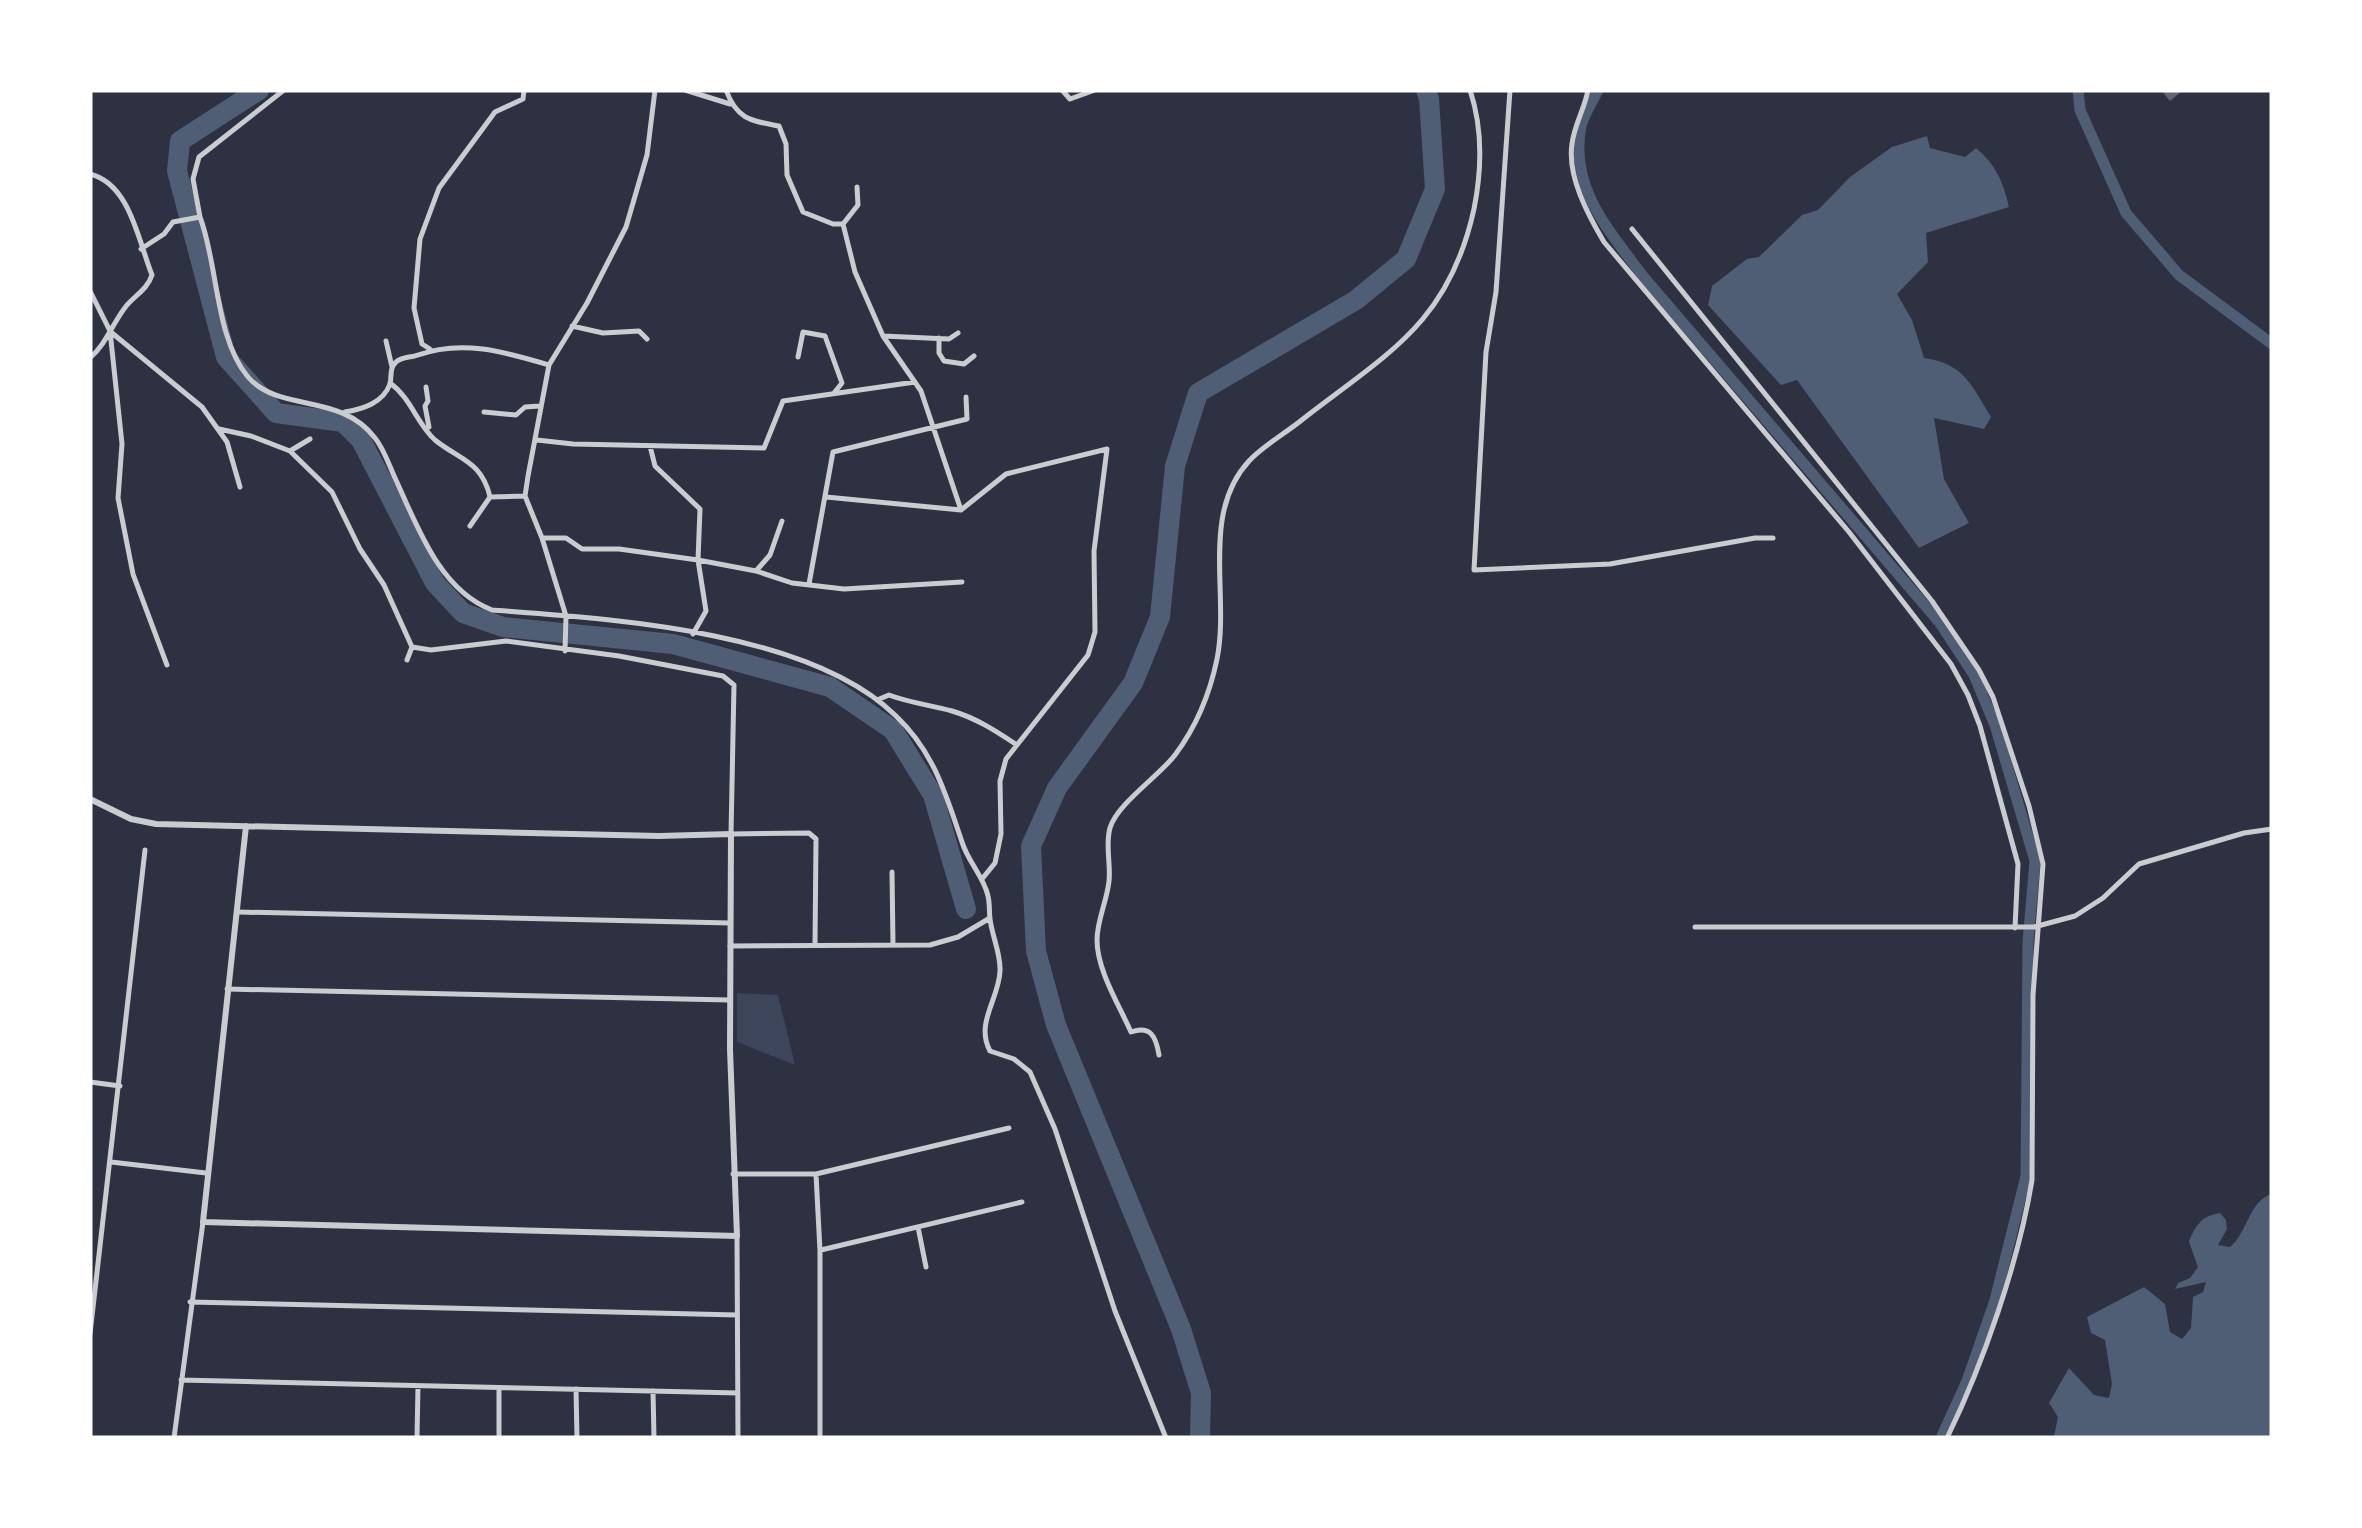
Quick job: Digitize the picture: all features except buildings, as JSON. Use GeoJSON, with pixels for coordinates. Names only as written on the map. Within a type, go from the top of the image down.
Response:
{"type":"FeatureCollection","features":[{"type":"Feature","properties":{"kind":"street"},"geometry":{"type":"LineString","coordinates":[[284,90],[199,157],[193,179],[198,217],[230,343],[247,376],[262,390],[342,412],[364,426],[377,440],[424,542],[458,589],[476,604],[492,610],[693,634],[779,651],[820,666],[877,700],[907,728],[948,794],[963,846],[988,896],[1001,969],[984,1024],[986,1045],[990,1051],[1014,1059],[1030,1072],[1055,1128],[1115,1311],[1166,1438]]}},
{"type":"Feature","properties":{"kind":"street"},"geometry":{"type":"LineString","coordinates":[[430,349],[422,344],[414,308],[420,240],[439,188],[495,112],[524,100],[524,90]]}},
{"type":"Feature","properties":{"kind":"street"},"geometry":{"type":"LineString","coordinates":[[565,648],[566,617],[542,538],[524,496],[549,365],[626,227],[647,155],[655,90]]}},
{"type":"Feature","properties":{"kind":"street"},"geometry":{"type":"LineString","coordinates":[[685,90],[732,105],[755,125],[780,126],[786,144],[787,175],[803,212],[843,224]]}},
{"type":"Feature","properties":{"kind":"street"},"geometry":{"type":"LineString","coordinates":[[726,90],[732,105]]}},
{"type":"Feature","properties":{"kind":"street"},"geometry":{"type":"LineString","coordinates":[[1062,90],[1070,99],[1096,90]]}},
{"type":"Feature","properties":{"kind":"street"},"geometry":{"type":"LineString","coordinates":[[1159,1054],[1150,1031],[1131,1032],[1098,948],[1098,926],[1109,881],[1110,829],[1117,816],[1175,755],[1203,709],[1218,657],[1222,524],[1231,489],[1249,461],[1389,355],[1421,325],[1450,279],[1466,246],[1480,183],[1480,130],[1470,90]]}},
{"type":"Feature","properties":{"kind":"street"},"geometry":{"type":"LineString","coordinates":[[1510,90],[1496,292],[1486,352],[1474,570],[1610,564],[1773,538]]}},
{"type":"Feature","properties":{"kind":"street"},"geometry":{"type":"LineString","coordinates":[[1588,90],[1572,144],[1572,157],[1590,219],[1604,242],[1905,601],[1952,664],[1968,694],[2018,864],[2017,928]]}},
{"type":"Feature","properties":{"kind":"street"},"geometry":{"type":"LineString","coordinates":[[90,174],[109,180],[122,199],[152,274],[151,281],[126,306],[102,347],[90,358]]}},
{"type":"Feature","properties":{"kind":"street"},"geometry":{"type":"LineString","coordinates":[[843,224],[858,204],[857,187]]}},
{"type":"Feature","properties":{"kind":"street"},"geometry":{"type":"LineString","coordinates":[[141,249],[164,234],[173,222],[198,217]]}},
{"type":"Feature","properties":{"kind":"street"},"geometry":{"type":"LineString","coordinates":[[843,224],[856,272],[883,336],[915,382],[935,425],[961,510]]}},
{"type":"Feature","properties":{"kind":"street"},"geometry":{"type":"LineString","coordinates":[[1632,229],[1932,601],[1993,697],[2029,806],[2042,864],[2036,927],[2032,1180],[1996,1312],[1947,1438]]}},
{"type":"Feature","properties":{"kind":"street"},"geometry":{"type":"LineString","coordinates":[[90,291],[110,330],[122,444],[118,498],[134,574],[167,665]]}},
{"type":"Feature","properties":{"kind":"street"},"geometry":{"type":"LineString","coordinates":[[572,326],[603,333],[638,331],[646,339]]}},
{"type":"Feature","properties":{"kind":"street"},"geometry":{"type":"LineString","coordinates":[[110,330],[202,406],[226,442],[240,488]]}},
{"type":"Feature","properties":{"kind":"street"},"geometry":{"type":"LineString","coordinates":[[798,358],[803,332],[825,336],[842,383],[832,395]]}},
{"type":"Feature","properties":{"kind":"street"},"geometry":{"type":"LineString","coordinates":[[883,336],[949,338],[958,333]]}},
{"type":"Feature","properties":{"kind":"street"},"geometry":{"type":"LineString","coordinates":[[939,338],[944,361],[964,364],[974,356]]}},
{"type":"Feature","properties":{"kind":"street"},"geometry":{"type":"LineString","coordinates":[[342,412],[364,408],[382,397],[390,383],[392,367],[386,342]]}},
{"type":"Feature","properties":{"kind":"street"},"geometry":{"type":"LineString","coordinates":[[392,367],[399,358],[430,349],[478,346],[549,365]]}},
{"type":"Feature","properties":{"kind":"street"},"geometry":{"type":"LineString","coordinates":[[537,440],[764,448],[783,401],[915,382]]}},
{"type":"Feature","properties":{"kind":"street"},"geometry":{"type":"LineString","coordinates":[[390,383],[405,394],[434,439],[465,457],[488,486],[490,497],[470,526]]}},
{"type":"Feature","properties":{"kind":"street"},"geometry":{"type":"LineString","coordinates":[[426,387],[426,420],[434,439]]}},
{"type":"Feature","properties":{"kind":"street"},"geometry":{"type":"LineString","coordinates":[[810,584],[833,452],[967,419],[966,397]]}},
{"type":"Feature","properties":{"kind":"street"},"geometry":{"type":"LineString","coordinates":[[484,412],[516,415],[524,407],[540,406]]}},
{"type":"Feature","properties":{"kind":"street"},"geometry":{"type":"LineString","coordinates":[[218,430],[251,436],[290,451],[332,492],[360,549],[384,585],[412,648],[407,660]]}},
{"type":"Feature","properties":{"kind":"street"},"geometry":{"type":"LineString","coordinates":[[290,451],[310,439]]}},
{"type":"Feature","properties":{"kind":"street"},"geometry":{"type":"LineString","coordinates":[[650,445],[655,466],[700,509],[698,560],[706,611],[693,634]]}},
{"type":"Feature","properties":{"kind":"street"},"geometry":{"type":"LineString","coordinates":[[826,497],[961,510],[1006,474],[1107,449],[1094,551],[1095,632],[1088,655],[1006,758],[1000,781],[1001,834],[996,863],[982,880]]}},
{"type":"Feature","properties":{"kind":"street"},"geometry":{"type":"LineString","coordinates":[[490,497],[524,496]]}},
{"type":"Feature","properties":{"kind":"street"},"geometry":{"type":"LineString","coordinates":[[756,571],[770,555],[782,520]]}},
{"type":"Feature","properties":{"kind":"street"},"geometry":{"type":"LineString","coordinates":[[542,538],[566,538],[582,549],[619,549],[698,560],[756,571],[792,583],[844,589],[962,582]]}},
{"type":"Feature","properties":{"kind":"street"},"geometry":{"type":"LineString","coordinates":[[412,648],[432,650],[506,642],[565,648],[701,669],[724,676],[734,685],[730,1000],[738,1438]]}},
{"type":"Feature","properties":{"kind":"street"},"geometry":{"type":"LineString","coordinates":[[877,700],[889,695],[965,716],[1017,745]]}},
{"type":"Feature","properties":{"kind":"street"},"geometry":{"type":"LineString","coordinates":[[90,800],[131,819],[156,824],[809,833],[816,839],[815,944]]}},
{"type":"Feature","properties":{"kind":"street"},"geometry":{"type":"LineString","coordinates":[[174,1438],[203,1222],[246,826]]}},
{"type":"Feature","properties":{"kind":"street"},"geometry":{"type":"LineString","coordinates":[[1695,928],[2036,927],[2074,916],[2102,898],[2139,864],[2244,833],[2272,829]]}},
{"type":"Feature","properties":{"kind":"street"},"geometry":{"type":"LineString","coordinates":[[90,1334],[146,850]]}},
{"type":"Feature","properties":{"kind":"street"},"geometry":{"type":"LineString","coordinates":[[892,872],[893,945]]}},
{"type":"Feature","properties":{"kind":"street"},"geometry":{"type":"LineString","coordinates":[[238,912],[730,923]]}},
{"type":"Feature","properties":{"kind":"street"},"geometry":{"type":"LineString","coordinates":[[730,946],[930,945],[958,937],[990,918]]}},
{"type":"Feature","properties":{"kind":"street"},"geometry":{"type":"LineString","coordinates":[[228,989],[730,1000]]}},
{"type":"Feature","properties":{"kind":"street"},"geometry":{"type":"LineString","coordinates":[[90,1082],[120,1086]]}},
{"type":"Feature","properties":{"kind":"street"},"geometry":{"type":"LineString","coordinates":[[733,1174],[816,1174],[1008,1128]]}},
{"type":"Feature","properties":{"kind":"street"},"geometry":{"type":"LineString","coordinates":[[110,1162],[206,1174]]}},
{"type":"Feature","properties":{"kind":"street"},"geometry":{"type":"LineString","coordinates":[[816,1174],[820,1438]]}},
{"type":"Feature","properties":{"kind":"street"},"geometry":{"type":"LineString","coordinates":[[820,1251],[1022,1202]]}},
{"type":"Feature","properties":{"kind":"street"},"geometry":{"type":"LineString","coordinates":[[203,1222],[737,1236]]}},
{"type":"Feature","properties":{"kind":"street"},"geometry":{"type":"LineString","coordinates":[[918,1227],[926,1267]]}},
{"type":"Feature","properties":{"kind":"street"},"geometry":{"type":"LineString","coordinates":[[190,1302],[737,1314]]}},
{"type":"Feature","properties":{"kind":"street"},"geometry":{"type":"LineString","coordinates":[[181,1380],[738,1394]]}},
{"type":"Feature","properties":{"kind":"street"},"geometry":{"type":"LineString","coordinates":[[417,1438],[418,1386]]}},
{"type":"Feature","properties":{"kind":"street"},"geometry":{"type":"LineString","coordinates":[[499,1388],[499,1438]]}},
{"type":"Feature","properties":{"kind":"street"},"geometry":{"type":"LineString","coordinates":[[576,1390],[577,1438]]}},
{"type":"Feature","properties":{"kind":"street"},"geometry":{"type":"LineString","coordinates":[[654,1391],[654,1438]]}},
{"type":"Feature","properties":{"kind":"shaded area"},"geometry":{"type":"Polygon","coordinates":[[[1927,136],[1930,148],[1965,157],[1976,148],[1998,174],[2009,207],[1926,233],[1928,262],[1897,294],[1912,320],[1924,358],[1958,371],[1991,417],[1984,429],[1934,418],[1944,479],[1969,523],[1919,548],[1797,380],[1781,385],[1708,305],[1712,286],[1747,259],[1759,257],[1802,215],[1818,210],[1850,177],[1892,147],[1927,136]]]}},
{"type":"Feature","properties":{"kind":"shaded area"},"geometry":{"type":"Polygon","coordinates":[[[737,993],[778,995],[795,1065],[737,1042],[737,993]]]}},
{"type":"Feature","properties":{"kind":"shaded area"},"geometry":{"type":"Polygon","coordinates":[[[2272,1194],[2272,1438],[2054,1436],[2058,1417],[2049,1403],[2069,1368],[2094,1395],[2109,1398],[2112,1384],[2105,1340],[2091,1333],[2087,1317],[2144,1287],[2165,1304],[2170,1332],[2182,1339],[2191,1328],[2193,1297],[2203,1292],[2206,1282],[2175,1289],[2198,1267],[2189,1242],[2196,1227],[2203,1219],[2220,1213],[2227,1229],[2218,1245],[2230,1247],[2258,1203],[2272,1194]]]}},
{"type":"Feature","properties":{"kind":"waterway"},"geometry":{"type":"LineString","coordinates":[[259,90],[180,141],[177,171],[226,357],[276,413],[343,422],[361,440],[435,583],[463,613],[503,627],[673,644],[830,687],[893,730],[933,795],[966,909]]}},
{"type":"Feature","properties":{"kind":"waterway"},"geometry":{"type":"LineString","coordinates":[[1200,1438],[1201,1393],[1181,1329],[1056,1025],[1036,951],[1031,846],[1057,788],[1133,683],[1160,617],[1175,466],[1198,393],[1356,300],[1406,259],[1435,189],[1426,90]]}},
{"type":"Feature","properties":{"kind":"waterway"},"geometry":{"type":"LineString","coordinates":[[1598,90],[1582,121],[1579,148],[1581,169],[1594,206],[1642,275],[1940,623],[1974,675],[1995,725],[2035,861],[2028,942],[2026,1176],[1995,1300],[1967,1381],[1941,1438]]}},
{"type":"Feature","properties":{"kind":"waterway"},"geometry":{"type":"LineString","coordinates":[[2078,90],[2080,110],[2126,213],[2179,275],[2272,344]]}}]}
